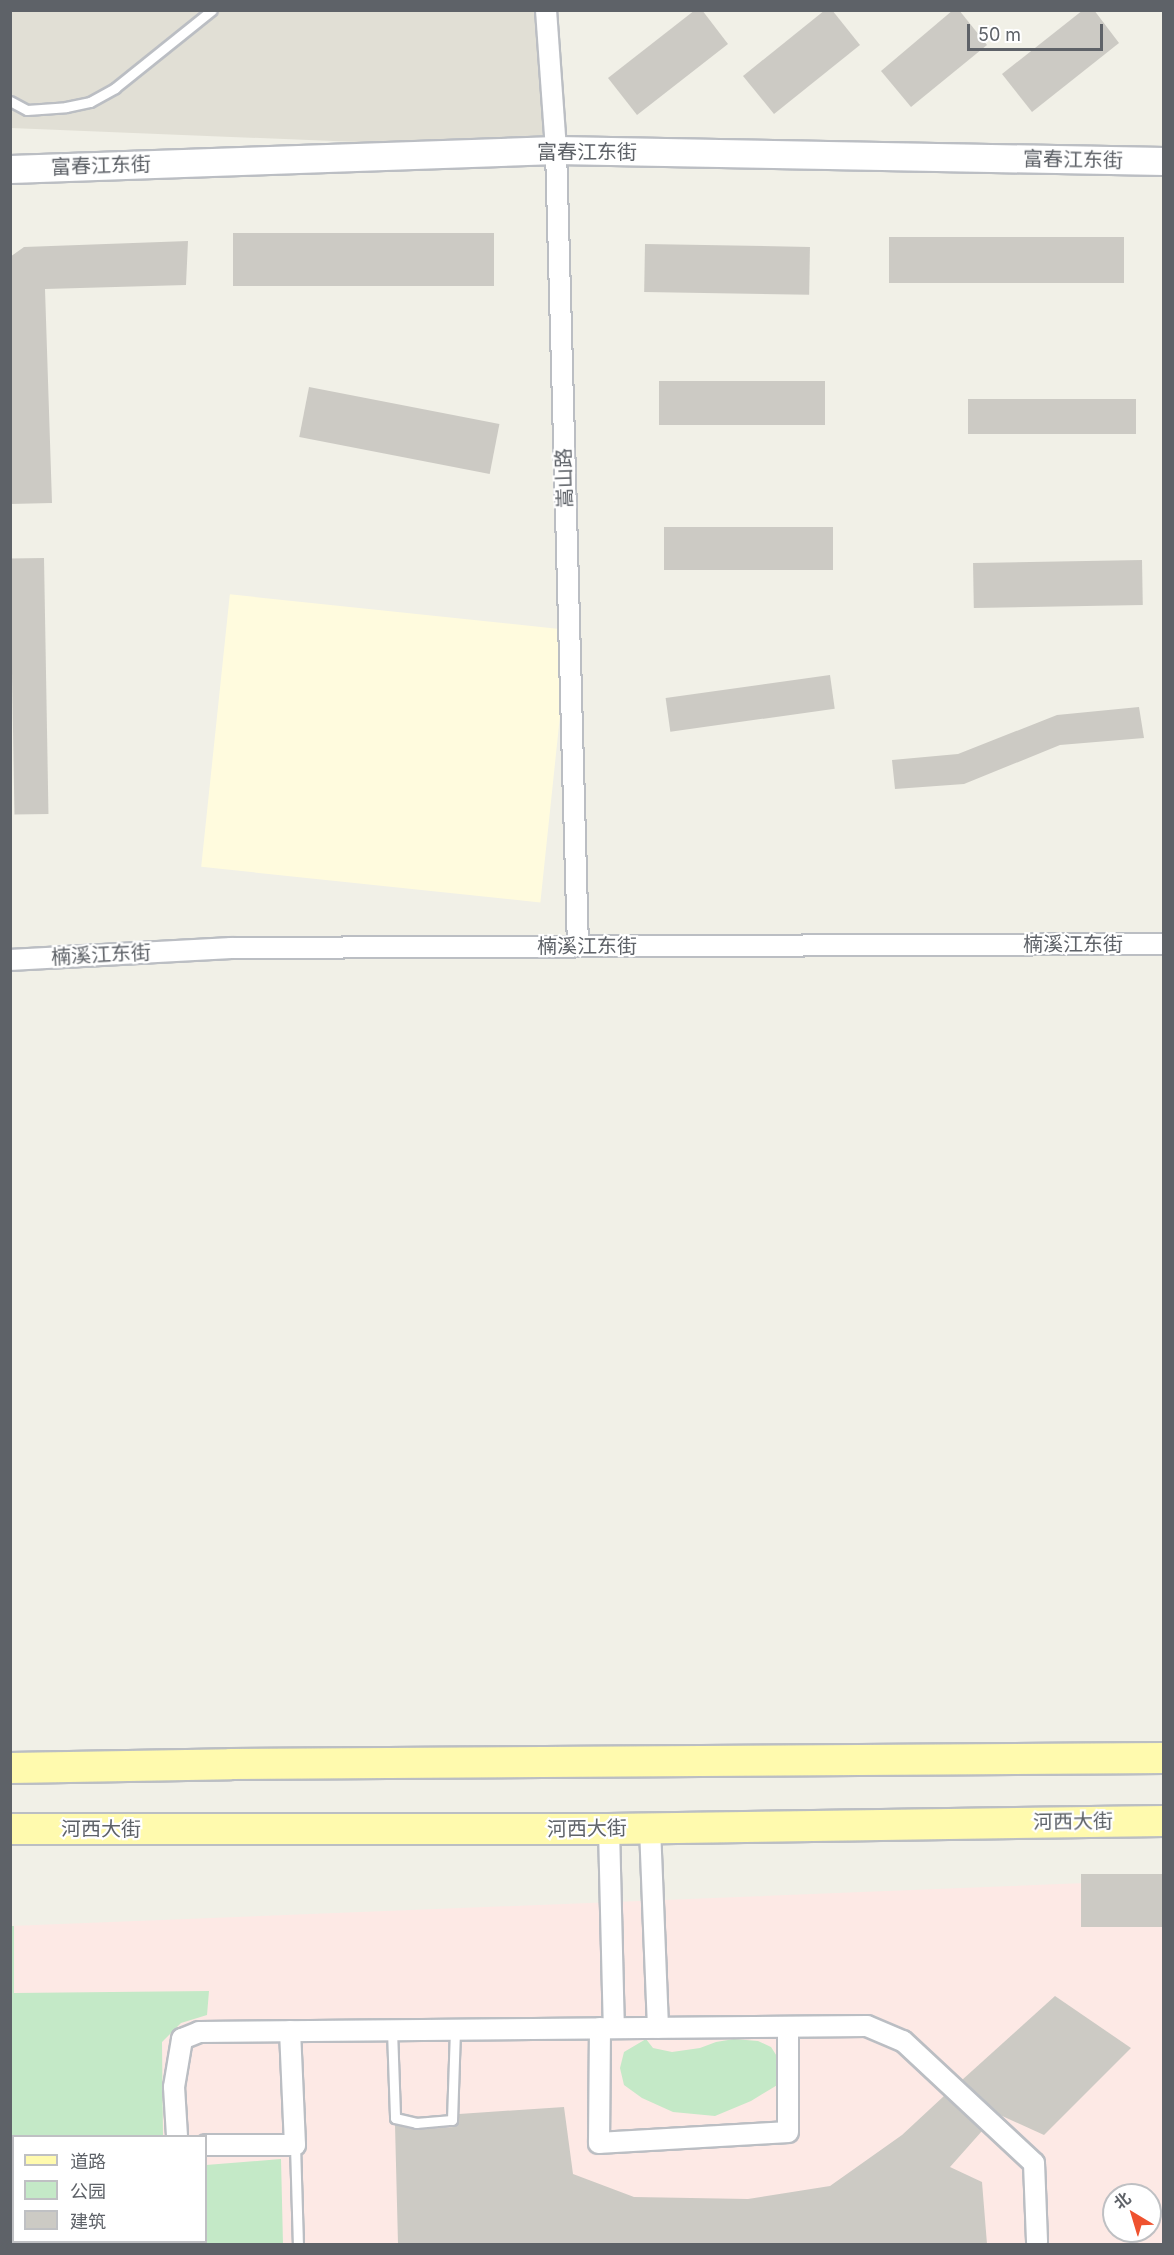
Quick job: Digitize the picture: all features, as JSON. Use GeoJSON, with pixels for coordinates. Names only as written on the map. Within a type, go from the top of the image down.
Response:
{"type":"FeatureCollection","features":[{"type":"Feature","properties":{"kind":"main road"},"geometry":{"type":"LineString","coordinates":[[10,1768],[231,1764],[1164,1758]]}},
{"type":"Feature","properties":{"kind":"main road","name":"河西大街"},"geometry":{"type":"LineString","coordinates":[[10,1829],[609,1829],[1164,1821]]}},
{"type":"Feature","properties":{"kind":"street","name":"嵩山路"},"geometry":{"type":"LineString","coordinates":[[546,10],[556,150],[578,946]]}},
{"type":"Feature","properties":{"kind":"street","name":"富春江东街"},"geometry":{"type":"LineString","coordinates":[[10,169],[556,150],[1164,161]]}},
{"type":"Feature","properties":{"kind":"street","name":"楠溪江东街"},"geometry":{"type":"LineString","coordinates":[[10,960],[231,948],[1164,944]]}},
{"type":"Feature","properties":{"kind":"street"},"geometry":{"type":"LineString","coordinates":[[650,1828],[658,2028]]}},
{"type":"Feature","properties":{"kind":"street"},"geometry":{"type":"LineString","coordinates":[[609,1829],[607,2028],[599,2143],[788,2132],[788,2027]]}},
{"type":"Feature","properties":{"kind":"street"},"geometry":{"type":"LineString","coordinates":[[177,2135],[174,2087],[182,2039],[199,2032],[867,2026],[903,2041],[1034,2163],[1037,2242]]}},
{"type":"Feature","properties":{"kind":"street"},"geometry":{"type":"LineString","coordinates":[[207,2145],[295,2145],[290,2031]]}},
{"type":"Feature","properties":{"kind":"lane"},"geometry":{"type":"LineString","coordinates":[[10,101],[27,110],[66,107],[90,102],[115,88],[212,10]]}},
{"type":"Feature","properties":{"kind":"lane"},"geometry":{"type":"LineString","coordinates":[[392,2030],[395,2118],[416,2123],[452,2120],[455,2030]]}},
{"type":"Feature","properties":{"kind":"lane"},"geometry":{"type":"LineString","coordinates":[[295,2145],[298,2244]]}},
{"type":"Feature","properties":{"kind":"shaded area"},"geometry":{"type":"Polygon","coordinates":[[[11,11],[546,11],[556,150],[11,128],[11,11]]]}},
{"type":"Feature","properties":{"kind":"shaded area"},"geometry":{"type":"Polygon","coordinates":[[[230,594],[569,630],[540,902],[201,867],[230,594]]]}},
{"type":"Feature","properties":{"kind":"shaded area"},"geometry":{"type":"Polygon","coordinates":[[[1163,1880],[1163,2244],[11,2244],[10,1926],[1163,1880]]]}},
{"type":"Feature","properties":{"kind":"green space"},"geometry":{"type":"Polygon","coordinates":[[[10,1926],[14,1926],[14,1993],[209,1991],[207,2015],[181,2023],[162,2042],[163,2135],[12,2135],[12,2243],[65,2244],[11,2244],[10,1926]]]}},
{"type":"Feature","properties":{"kind":"green space"},"geometry":{"type":"Polygon","coordinates":[[[646,2039],[653,2048],[672,2052],[700,2048],[734,2039],[758,2041],[771,2047],[780,2061],[779,2084],[751,2101],[715,2116],[673,2112],[642,2098],[624,2085],[620,2068],[624,2052],[646,2039]]]}},
{"type":"Feature","properties":{"kind":"green space"},"geometry":{"type":"Polygon","coordinates":[[[281,2159],[283,2244],[141,2244],[207,2243],[207,2165],[281,2159]]]}},
{"type":"Feature","properties":{"kind":"building"},"geometry":{"type":"Polygon","coordinates":[[[695,10],[702,10],[728,44],[637,115],[608,78],[695,10]]]}},
{"type":"Feature","properties":{"kind":"building"},"geometry":{"type":"Polygon","coordinates":[[[825,10],[832,10],[860,45],[774,114],[743,76],[825,10]]]}},
{"type":"Feature","properties":{"kind":"building"},"geometry":{"type":"Polygon","coordinates":[[[953,10],[959,10],[987,45],[911,107],[881,71],[953,10]]]}},
{"type":"Feature","properties":{"kind":"building"},"geometry":{"type":"Polygon","coordinates":[[[1083,10],[1094,10],[1119,43],[1032,112],[1002,74],[1083,10]]]}},
{"type":"Feature","properties":{"kind":"building"},"geometry":{"type":"Polygon","coordinates":[[[233,233],[494,233],[494,286],[233,286],[233,233]]]}},
{"type":"Feature","properties":{"kind":"building"},"geometry":{"type":"Polygon","coordinates":[[[889,237],[1124,237],[1124,283],[889,283],[889,237]]]}},
{"type":"Feature","properties":{"kind":"building"},"geometry":{"type":"Polygon","coordinates":[[[188,241],[186,285],[45,289],[52,503],[10,504],[10,257],[24,247],[188,241]]]}},
{"type":"Feature","properties":{"kind":"building"},"geometry":{"type":"Polygon","coordinates":[[[645,244],[810,247],[809,295],[644,292],[645,244]]]}},
{"type":"Feature","properties":{"kind":"building"},"geometry":{"type":"Polygon","coordinates":[[[659,381],[825,381],[825,425],[659,425],[659,381]]]}},
{"type":"Feature","properties":{"kind":"building"},"geometry":{"type":"Polygon","coordinates":[[[309,387],[499,424],[490,474],[299,437],[309,387]]]}},
{"type":"Feature","properties":{"kind":"building"},"geometry":{"type":"Polygon","coordinates":[[[968,399],[1136,399],[1136,434],[968,434],[968,399]]]}},
{"type":"Feature","properties":{"kind":"building"},"geometry":{"type":"Polygon","coordinates":[[[664,527],[833,527],[833,570],[664,570],[664,527]]]}},
{"type":"Feature","properties":{"kind":"building"},"geometry":{"type":"Polygon","coordinates":[[[44,558],[48,814],[14,815],[10,559],[44,558]]]}},
{"type":"Feature","properties":{"kind":"building"},"geometry":{"type":"Polygon","coordinates":[[[1142,560],[1143,605],[974,608],[973,563],[1142,560]]]}},
{"type":"Feature","properties":{"kind":"building"},"geometry":{"type":"Polygon","coordinates":[[[830,675],[835,709],[670,732],[666,698],[830,675]]]}},
{"type":"Feature","properties":{"kind":"building"},"geometry":{"type":"Polygon","coordinates":[[[1139,707],[1144,738],[1060,745],[964,784],[895,789],[892,760],[958,754],[1057,715],[1139,707]]]}},
{"type":"Feature","properties":{"kind":"building"},"geometry":{"type":"Polygon","coordinates":[[[1081,1874],[1164,1874],[1164,1927],[1081,1927],[1081,1874]]]}},
{"type":"Feature","properties":{"kind":"building"},"geometry":{"type":"Polygon","coordinates":[[[1055,1996],[1131,2048],[1044,2135],[1000,2115],[962,2080],[1055,1996]]]}},
{"type":"Feature","properties":{"kind":"building"},"geometry":{"type":"Polygon","coordinates":[[[944,2096],[982,2131],[950,2167],[982,2182],[987,2244],[398,2244],[395,2125],[416,2130],[453,2127],[458,2123],[459,2114],[564,2107],[573,2174],[634,2197],[748,2199],[830,2186],[902,2135],[944,2096]]]}}]}
